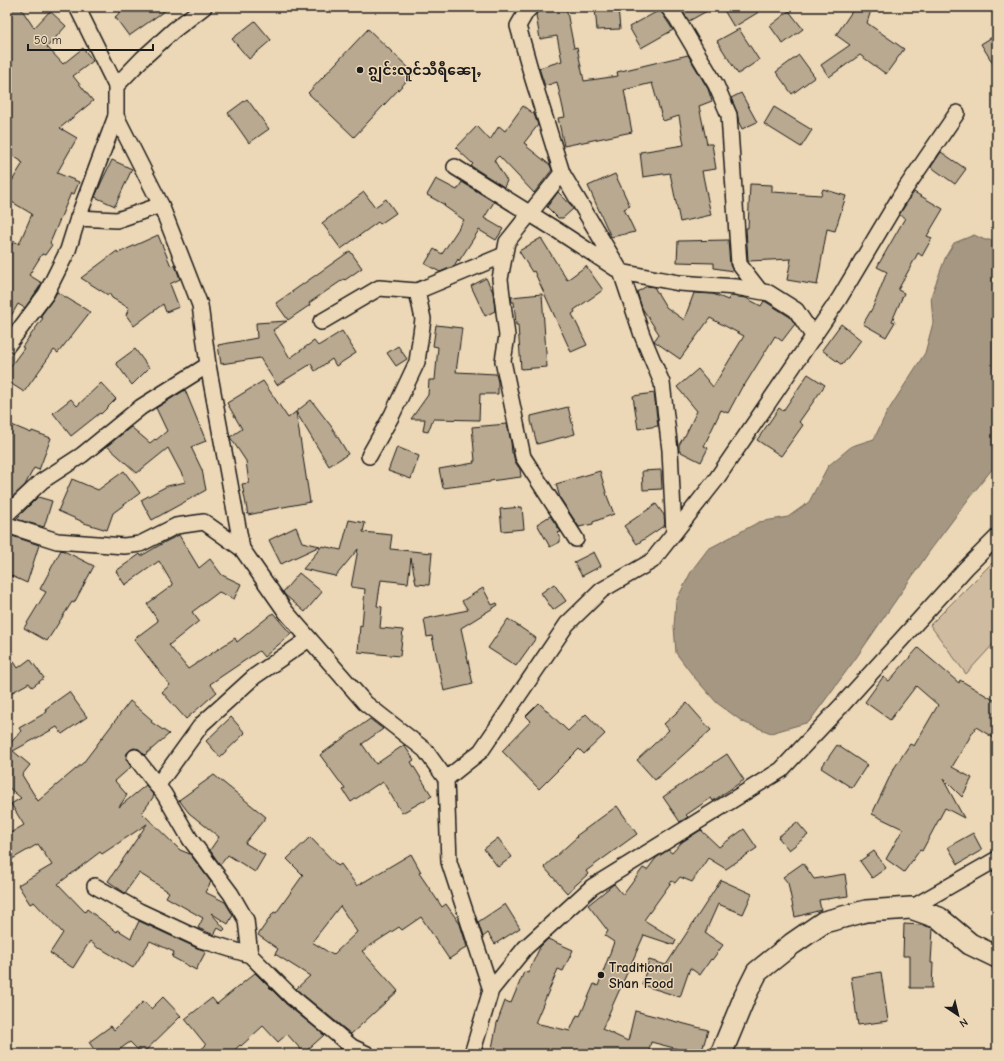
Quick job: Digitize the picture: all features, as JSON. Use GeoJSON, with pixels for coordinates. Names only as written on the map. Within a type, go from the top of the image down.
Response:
{"type":"FeatureCollection","features":[{"type":"Feature","properties":{"kind":"street"},"geometry":{"type":"LineString","coordinates":[[7,346],[46,294],[68,250],[78,218],[116,116],[116,86],[77,7]]}},
{"type":"Feature","properties":{"kind":"street"},"geometry":{"type":"LineString","coordinates":[[116,86],[143,58],[174,30],[204,7]]}},
{"type":"Feature","properties":{"kind":"street"},"geometry":{"type":"LineString","coordinates":[[514,7],[532,76],[562,173],[620,272],[642,335],[662,383],[670,450],[674,533]]}},
{"type":"Feature","properties":{"kind":"street"},"geometry":{"type":"LineString","coordinates":[[518,26],[526,12],[531,7]]}},
{"type":"Feature","properties":{"kind":"street"},"geometry":{"type":"LineString","coordinates":[[668,7],[676,17],[716,85],[729,115],[739,264],[760,291]]}},
{"type":"Feature","properties":{"kind":"street"},"geometry":{"type":"LineString","coordinates":[[446,779],[481,751],[567,624],[602,590],[652,561],[715,481],[839,299],[902,195],[957,113]]}},
{"type":"Feature","properties":{"kind":"street"},"geometry":{"type":"LineString","coordinates":[[116,116],[161,205],[200,305],[208,365],[242,549]]}},
{"type":"Feature","properties":{"kind":"street"},"geometry":{"type":"LineString","coordinates":[[455,167],[530,213],[620,272],[678,283],[736,287],[769,293],[796,310],[814,337]]}},
{"type":"Feature","properties":{"kind":"street"},"geometry":{"type":"LineString","coordinates":[[562,173],[507,242],[500,279],[507,336],[503,361],[523,457],[576,539]]}},
{"type":"Feature","properties":{"kind":"street"},"geometry":{"type":"LineString","coordinates":[[78,218],[117,220],[161,205]]}},
{"type":"Feature","properties":{"kind":"street"},"geometry":{"type":"LineString","coordinates":[[321,322],[379,288],[417,291],[504,255]]}},
{"type":"Feature","properties":{"kind":"street"},"geometry":{"type":"LineString","coordinates":[[369,456],[392,415],[417,362],[423,319],[417,291]]}},
{"type":"Feature","properties":{"kind":"street"},"geometry":{"type":"LineString","coordinates":[[7,514],[42,480],[82,455],[141,407],[208,365]]}},
{"type":"Feature","properties":{"kind":"street"},"geometry":{"type":"LineString","coordinates":[[7,525],[57,541],[124,546],[140,544],[176,526],[204,522],[242,549],[286,612],[365,703],[426,750],[446,779],[449,862],[491,990]]}},
{"type":"Feature","properties":{"kind":"street"},"geometry":{"type":"LineString","coordinates":[[472,1054],[491,990],[524,948],[592,887],[781,770],[966,568],[997,537]]}},
{"type":"Feature","properties":{"kind":"street"},"geometry":{"type":"LineString","coordinates":[[157,786],[202,724],[255,676],[309,639]]}},
{"type":"Feature","properties":{"kind":"street"},"geometry":{"type":"LineString","coordinates":[[135,757],[164,794],[190,839],[231,894],[246,920],[250,955]]}},
{"type":"Feature","properties":{"kind":"street"},"geometry":{"type":"LineString","coordinates":[[911,908],[997,859]]}},
{"type":"Feature","properties":{"kind":"street"},"geometry":{"type":"LineString","coordinates":[[95,886],[139,911],[201,940],[250,955],[348,1050],[367,1054]]}},
{"type":"Feature","properties":{"kind":"street"},"geometry":{"type":"LineString","coordinates":[[721,1054],[745,996],[757,972],[792,944],[824,922],[866,911],[911,908],[939,918],[970,944],[997,957]]}},
{"type":"Feature","properties":{"kind":"shaded area"},"geometry":{"type":"Polygon","coordinates":[[[974,235],[985,240],[997,240],[997,463],[929,552],[856,658],[809,722],[771,733],[743,722],[717,703],[694,677],[676,653],[674,626],[676,601],[692,570],[708,549],[759,522],[788,517],[809,502],[828,466],[852,446],[874,439],[886,414],[925,353],[933,323],[931,296],[946,256],[954,243],[974,235]]]}},
{"type":"Feature","properties":{"kind":"shaded area"},"geometry":{"type":"Polygon","coordinates":[[[997,558],[997,640],[966,674],[930,625],[997,558]]]}},
{"type":"Feature","properties":{"kind":"building"},"geometry":{"type":"Polygon","coordinates":[[[7,7],[20,7],[34,28],[50,11],[66,26],[47,47],[63,64],[83,48],[93,61],[73,76],[93,101],[60,128],[77,138],[57,173],[79,182],[74,194],[71,193],[50,243],[52,245],[45,255],[42,254],[29,275],[42,283],[25,308],[18,304],[7,323],[7,254],[14,241],[19,244],[32,214],[7,199],[7,189],[23,163],[7,152],[7,7]]]}},
{"type":"Feature","properties":{"kind":"building"},"geometry":{"type":"Polygon","coordinates":[[[126,7],[170,7],[129,36],[115,17],[126,7]]]}},
{"type":"Feature","properties":{"kind":"building"},"geometry":{"type":"Polygon","coordinates":[[[566,7],[574,48],[577,47],[584,81],[618,76],[617,72],[688,55],[708,89],[712,101],[699,106],[707,144],[712,144],[716,169],[702,171],[711,215],[680,222],[670,173],[643,177],[640,152],[684,145],[679,116],[663,121],[652,83],[624,90],[632,132],[564,146],[558,118],[565,117],[557,82],[545,86],[539,68],[562,61],[557,36],[540,39],[536,15],[539,10],[566,7]]]}},
{"type":"Feature","properties":{"kind":"building"},"geometry":{"type":"Polygon","coordinates":[[[595,7],[618,7],[620,29],[597,30],[595,7]]]}},
{"type":"Feature","properties":{"kind":"building"},"geometry":{"type":"Polygon","coordinates":[[[680,7],[714,7],[689,21],[680,7]]]}},
{"type":"Feature","properties":{"kind":"building"},"geometry":{"type":"Polygon","coordinates":[[[722,7],[767,7],[734,27],[722,7]]]}},
{"type":"Feature","properties":{"kind":"building"},"geometry":{"type":"Polygon","coordinates":[[[855,7],[872,7],[867,23],[904,49],[886,74],[860,55],[829,77],[821,65],[850,45],[836,35],[855,7]]]}},
{"type":"Feature","properties":{"kind":"building"},"geometry":{"type":"Polygon","coordinates":[[[660,10],[673,30],[641,48],[629,27],[660,10]]]}},
{"type":"Feature","properties":{"kind":"building"},"geometry":{"type":"Polygon","coordinates":[[[789,11],[803,29],[783,44],[770,26],[789,11]]]}},
{"type":"Feature","properties":{"kind":"building"},"geometry":{"type":"Polygon","coordinates":[[[255,21],[271,40],[249,59],[232,39],[255,21]]]}},
{"type":"Feature","properties":{"kind":"building"},"geometry":{"type":"Polygon","coordinates":[[[368,29],[414,73],[354,137],[308,93],[368,29]]]}},
{"type":"Feature","properties":{"kind":"building"},"geometry":{"type":"Polygon","coordinates":[[[739,29],[759,60],[738,74],[717,41],[739,29]]]}},
{"type":"Feature","properties":{"kind":"building"},"geometry":{"type":"Polygon","coordinates":[[[997,34],[997,70],[981,44],[997,34]]]}},
{"type":"Feature","properties":{"kind":"building"},"geometry":{"type":"Polygon","coordinates":[[[799,55],[815,77],[792,94],[776,72],[799,55]]]}},
{"type":"Feature","properties":{"kind":"building"},"geometry":{"type":"Polygon","coordinates":[[[741,93],[757,122],[742,129],[731,98],[741,93]]]}},
{"type":"Feature","properties":{"kind":"building"},"geometry":{"type":"Polygon","coordinates":[[[247,99],[269,129],[249,143],[228,113],[247,99]]]}},
{"type":"Feature","properties":{"kind":"building"},"geometry":{"type":"Polygon","coordinates":[[[523,106],[534,114],[538,125],[524,143],[550,165],[552,170],[534,193],[499,156],[494,160],[507,181],[504,187],[471,166],[473,164],[456,148],[477,126],[490,140],[499,126],[505,131],[523,106]]]}},
{"type":"Feature","properties":{"kind":"building"},"geometry":{"type":"Polygon","coordinates":[[[774,107],[812,130],[801,147],[764,124],[774,107]]]}},
{"type":"Feature","properties":{"kind":"building"},"geometry":{"type":"Polygon","coordinates":[[[941,152],[966,169],[955,184],[931,167],[941,152]]]}},
{"type":"Feature","properties":{"kind":"building"},"geometry":{"type":"Polygon","coordinates":[[[112,160],[132,169],[115,206],[95,197],[112,160]]]}},
{"type":"Feature","properties":{"kind":"building"},"geometry":{"type":"Polygon","coordinates":[[[615,174],[630,206],[624,209],[635,232],[611,237],[588,186],[615,174]]]}},
{"type":"Feature","properties":{"kind":"building"},"geometry":{"type":"Polygon","coordinates":[[[436,179],[457,190],[462,182],[494,202],[484,218],[503,229],[496,240],[479,230],[459,261],[458,259],[454,266],[440,272],[425,264],[434,249],[442,254],[464,220],[444,206],[445,205],[427,195],[436,179]]]}},
{"type":"Feature","properties":{"kind":"building"},"geometry":{"type":"Polygon","coordinates":[[[750,184],[772,185],[772,192],[821,195],[823,189],[846,196],[835,231],[827,229],[817,285],[787,280],[791,259],[748,261],[746,228],[748,228],[750,184]]]}},
{"type":"Feature","properties":{"kind":"building"},"geometry":{"type":"Polygon","coordinates":[[[364,192],[375,207],[386,199],[396,213],[380,224],[378,222],[341,249],[322,223],[364,192]]]}},
{"type":"Feature","properties":{"kind":"building"},"geometry":{"type":"Polygon","coordinates":[[[558,192],[573,209],[563,218],[558,218],[547,207],[558,192]]]}},
{"type":"Feature","properties":{"kind":"building"},"geometry":{"type":"Polygon","coordinates":[[[914,192],[943,209],[927,236],[932,238],[922,256],[918,253],[898,290],[904,293],[892,321],[895,322],[886,337],[863,324],[873,307],[887,272],[877,267],[905,218],[899,215],[914,192]]]}},
{"type":"Feature","properties":{"kind":"building"},"geometry":{"type":"Polygon","coordinates":[[[158,235],[171,266],[175,265],[180,279],[170,284],[179,307],[166,312],[163,304],[134,326],[126,315],[129,308],[112,298],[109,293],[108,295],[81,278],[117,251],[118,253],[158,235]]]}},
{"type":"Feature","properties":{"kind":"building"},"geometry":{"type":"Polygon","coordinates":[[[541,238],[567,280],[586,266],[603,290],[574,310],[575,312],[572,314],[587,345],[571,352],[534,271],[532,272],[519,251],[541,238]]]}},
{"type":"Feature","properties":{"kind":"building"},"geometry":{"type":"Polygon","coordinates":[[[728,240],[730,265],[733,271],[714,268],[714,263],[677,262],[678,241],[728,240]]]}},
{"type":"Feature","properties":{"kind":"building"},"geometry":{"type":"Polygon","coordinates":[[[350,251],[362,268],[309,303],[310,305],[288,320],[276,303],[350,251]]]}},
{"type":"Feature","properties":{"kind":"building"},"geometry":{"type":"Polygon","coordinates":[[[486,278],[493,292],[495,311],[485,316],[471,286],[486,278]]]}},
{"type":"Feature","properties":{"kind":"building"},"geometry":{"type":"Polygon","coordinates":[[[647,286],[654,287],[666,307],[684,320],[694,293],[713,294],[728,300],[730,296],[746,298],[761,306],[764,301],[790,317],[795,324],[782,341],[775,336],[744,386],[743,385],[728,413],[721,410],[704,446],[708,448],[701,462],[679,451],[679,445],[697,411],[677,387],[698,369],[713,387],[744,336],[710,318],[680,359],[654,341],[659,334],[642,308],[637,292],[647,286]]]}},
{"type":"Feature","properties":{"kind":"building"},"geometry":{"type":"Polygon","coordinates":[[[57,292],[90,312],[58,353],[54,350],[24,392],[7,381],[7,371],[43,318],[40,317],[57,292]]]}},
{"type":"Feature","properties":{"kind":"building"},"geometry":{"type":"Polygon","coordinates":[[[542,294],[547,367],[521,369],[518,325],[516,325],[514,302],[512,302],[511,297],[542,294]]]}},
{"type":"Feature","properties":{"kind":"building"},"geometry":{"type":"Polygon","coordinates":[[[287,321],[273,330],[290,358],[314,341],[318,346],[342,331],[356,353],[336,366],[332,359],[315,371],[311,364],[277,385],[260,358],[221,364],[218,345],[257,338],[256,323],[287,321]]]}},
{"type":"Feature","properties":{"kind":"building"},"geometry":{"type":"Polygon","coordinates":[[[841,324],[861,340],[842,365],[822,350],[841,324]]]}},
{"type":"Feature","properties":{"kind":"building"},"geometry":{"type":"Polygon","coordinates":[[[436,325],[462,328],[456,372],[496,374],[498,394],[480,394],[479,420],[433,419],[428,432],[423,431],[425,419],[411,419],[428,395],[429,380],[435,380],[438,347],[433,346],[436,325]]]}},
{"type":"Feature","properties":{"kind":"building"},"geometry":{"type":"Polygon","coordinates":[[[398,346],[407,359],[396,366],[387,353],[398,346]]]}},
{"type":"Feature","properties":{"kind":"building"},"geometry":{"type":"Polygon","coordinates":[[[135,349],[149,368],[132,385],[116,363],[135,349]]]}},
{"type":"Feature","properties":{"kind":"building"},"geometry":{"type":"Polygon","coordinates":[[[808,374],[825,385],[799,422],[803,425],[781,456],[757,440],[779,408],[783,411],[808,374]]]}},
{"type":"Feature","properties":{"kind":"building"},"geometry":{"type":"Polygon","coordinates":[[[263,381],[288,418],[311,400],[331,426],[348,454],[329,466],[296,412],[310,502],[248,515],[242,484],[249,483],[246,461],[230,437],[242,429],[227,403],[263,381]]]}},
{"type":"Feature","properties":{"kind":"building"},"geometry":{"type":"Polygon","coordinates":[[[101,383],[116,399],[101,414],[100,413],[71,436],[53,413],[71,399],[77,406],[101,383]]]}},
{"type":"Feature","properties":{"kind":"building"},"geometry":{"type":"Polygon","coordinates":[[[185,390],[206,441],[191,447],[202,470],[206,490],[152,520],[141,500],[167,486],[186,482],[168,448],[137,473],[107,446],[131,427],[150,443],[155,439],[156,440],[167,431],[156,408],[185,390]]]}},
{"type":"Feature","properties":{"kind":"building"},"geometry":{"type":"Polygon","coordinates":[[[654,393],[658,426],[638,429],[633,396],[654,393]]]}},
{"type":"Feature","properties":{"kind":"building"},"geometry":{"type":"Polygon","coordinates":[[[568,407],[575,434],[537,444],[531,416],[568,407]]]}},
{"type":"Feature","properties":{"kind":"building"},"geometry":{"type":"Polygon","coordinates":[[[7,423],[31,433],[32,431],[51,438],[39,470],[34,468],[25,485],[7,502],[7,423]]]}},
{"type":"Feature","properties":{"kind":"building"},"geometry":{"type":"Polygon","coordinates":[[[507,424],[512,453],[515,462],[520,469],[521,477],[443,488],[439,469],[474,463],[473,461],[475,461],[472,427],[507,424]]]}},
{"type":"Feature","properties":{"kind":"building"},"geometry":{"type":"Polygon","coordinates":[[[397,447],[419,456],[411,479],[388,471],[397,447]]]}},
{"type":"Feature","properties":{"kind":"building"},"geometry":{"type":"Polygon","coordinates":[[[661,470],[662,489],[643,490],[642,471],[661,470]]]}},
{"type":"Feature","properties":{"kind":"building"},"geometry":{"type":"Polygon","coordinates":[[[124,471],[140,493],[113,513],[107,530],[81,522],[58,511],[72,479],[98,490],[124,471]]]}},
{"type":"Feature","properties":{"kind":"building"},"geometry":{"type":"Polygon","coordinates":[[[600,471],[614,514],[593,522],[593,524],[579,527],[560,498],[556,484],[600,471]]]}},
{"type":"Feature","properties":{"kind":"building"},"geometry":{"type":"Polygon","coordinates":[[[38,497],[52,501],[44,527],[16,519],[38,497]]]}},
{"type":"Feature","properties":{"kind":"building"},"geometry":{"type":"Polygon","coordinates":[[[656,504],[664,515],[665,525],[637,544],[624,526],[656,504]]]}},
{"type":"Feature","properties":{"kind":"building"},"geometry":{"type":"Polygon","coordinates":[[[522,507],[524,529],[502,531],[500,509],[522,507]]]}},
{"type":"Feature","properties":{"kind":"building"},"geometry":{"type":"Polygon","coordinates":[[[550,516],[561,532],[557,533],[560,536],[560,542],[550,547],[537,524],[550,516]]]}},
{"type":"Feature","properties":{"kind":"building"},"geometry":{"type":"Polygon","coordinates":[[[349,520],[365,523],[363,532],[392,535],[390,549],[432,553],[429,585],[416,584],[411,558],[408,583],[381,580],[377,606],[382,607],[380,628],[403,630],[400,656],[358,652],[365,589],[351,587],[358,549],[335,577],[303,569],[322,546],[341,550],[349,520]]]}},
{"type":"Feature","properties":{"kind":"building"},"geometry":{"type":"Polygon","coordinates":[[[296,527],[302,542],[320,546],[281,564],[269,540],[296,527]]]}},
{"type":"Feature","properties":{"kind":"building"},"geometry":{"type":"Polygon","coordinates":[[[9,535],[39,545],[27,583],[7,574],[7,538],[9,535]]]}},
{"type":"Feature","properties":{"kind":"building"},"geometry":{"type":"Polygon","coordinates":[[[179,535],[199,568],[210,559],[222,575],[241,584],[234,599],[219,592],[192,612],[199,621],[169,645],[188,669],[235,638],[237,642],[273,613],[291,634],[264,657],[259,651],[210,684],[217,692],[186,719],[162,692],[170,685],[134,639],[158,621],[147,604],[173,585],[159,561],[125,585],[116,571],[140,554],[141,556],[179,535]]]}},
{"type":"Feature","properties":{"kind":"building"},"geometry":{"type":"Polygon","coordinates":[[[61,550],[94,566],[74,603],[72,602],[47,641],[24,628],[46,592],[40,589],[61,550]]]}},
{"type":"Feature","properties":{"kind":"building"},"geometry":{"type":"Polygon","coordinates":[[[594,552],[601,566],[582,576],[574,562],[594,552]]]}},
{"type":"Feature","properties":{"kind":"building"},"geometry":{"type":"Polygon","coordinates":[[[299,573],[322,592],[305,612],[283,592],[299,573]]]}},
{"type":"Feature","properties":{"kind":"building"},"geometry":{"type":"Polygon","coordinates":[[[554,584],[566,601],[553,610],[541,593],[554,584]]]}},
{"type":"Feature","properties":{"kind":"building"},"geometry":{"type":"Polygon","coordinates":[[[483,588],[492,605],[497,603],[498,605],[461,628],[473,684],[444,691],[432,636],[427,637],[424,619],[468,610],[462,601],[483,588]]]}},
{"type":"Feature","properties":{"kind":"building"},"geometry":{"type":"Polygon","coordinates":[[[508,619],[536,638],[516,666],[488,648],[508,619]]]}},
{"type":"Feature","properties":{"kind":"building"},"geometry":{"type":"Polygon","coordinates":[[[918,648],[959,683],[960,680],[997,702],[997,740],[976,727],[952,767],[972,778],[962,797],[943,779],[964,818],[945,808],[922,851],[920,850],[904,872],[886,859],[903,829],[872,814],[891,773],[910,744],[914,746],[938,705],[916,686],[890,720],[865,702],[883,677],[889,681],[918,648]]]}},
{"type":"Feature","properties":{"kind":"building"},"geometry":{"type":"Polygon","coordinates":[[[7,651],[18,668],[30,659],[44,678],[32,687],[29,683],[7,695],[7,651]]]}},
{"type":"Feature","properties":{"kind":"building"},"geometry":{"type":"Polygon","coordinates":[[[69,692],[87,717],[62,734],[57,727],[13,751],[30,765],[22,775],[38,801],[83,763],[130,701],[152,720],[151,722],[169,734],[145,755],[139,749],[134,748],[127,753],[126,759],[131,767],[115,781],[127,795],[119,807],[146,785],[154,796],[142,813],[180,850],[190,854],[211,882],[205,892],[225,902],[233,915],[228,924],[211,913],[225,929],[223,931],[218,928],[214,935],[198,928],[203,918],[166,897],[169,892],[139,873],[125,893],[108,881],[147,824],[102,854],[100,852],[58,884],[85,912],[87,909],[117,932],[118,930],[131,938],[139,921],[206,951],[196,970],[172,957],[174,952],[150,941],[133,968],[100,948],[99,949],[90,941],[73,968],[50,953],[63,933],[34,902],[30,904],[18,885],[52,865],[38,844],[7,862],[7,835],[24,825],[11,804],[21,798],[7,786],[7,746],[21,731],[19,728],[47,712],[45,709],[69,692]]]}},
{"type":"Feature","properties":{"kind":"building"},"geometry":{"type":"Polygon","coordinates":[[[539,703],[568,731],[586,714],[605,734],[584,754],[579,749],[539,789],[502,751],[531,721],[526,716],[539,703]]]}},
{"type":"Feature","properties":{"kind":"building"},"geometry":{"type":"Polygon","coordinates":[[[687,703],[711,730],[655,780],[637,760],[669,730],[664,724],[687,703]]]}},
{"type":"Feature","properties":{"kind":"building"},"geometry":{"type":"Polygon","coordinates":[[[231,717],[245,733],[220,757],[206,741],[231,717]]]}},
{"type":"Feature","properties":{"kind":"building"},"geometry":{"type":"Polygon","coordinates":[[[370,719],[383,729],[362,744],[376,764],[404,745],[414,760],[411,762],[432,796],[402,813],[383,782],[351,802],[343,790],[345,789],[320,755],[370,719]]]}},
{"type":"Feature","properties":{"kind":"building"},"geometry":{"type":"Polygon","coordinates":[[[837,745],[867,765],[852,788],[821,768],[837,745]]]}},
{"type":"Feature","properties":{"kind":"building"},"geometry":{"type":"Polygon","coordinates":[[[727,754],[744,780],[713,801],[711,798],[686,815],[688,817],[680,822],[663,797],[727,754]]]}},
{"type":"Feature","properties":{"kind":"building"},"geometry":{"type":"Polygon","coordinates":[[[214,775],[266,817],[245,843],[265,855],[255,872],[228,855],[220,865],[210,850],[219,837],[189,813],[179,800],[214,775]]]}},
{"type":"Feature","properties":{"kind":"building"},"geometry":{"type":"Polygon","coordinates":[[[617,806],[637,834],[586,871],[588,874],[567,893],[544,867],[577,837],[576,836],[617,806]]]}},
{"type":"Feature","properties":{"kind":"building"},"geometry":{"type":"Polygon","coordinates":[[[797,822],[808,835],[789,850],[778,837],[797,822]]]}},
{"type":"Feature","properties":{"kind":"building"},"geometry":{"type":"Polygon","coordinates":[[[744,829],[757,848],[726,869],[708,858],[692,882],[680,877],[675,883],[672,881],[644,920],[676,940],[674,945],[644,935],[602,1029],[628,1041],[635,1011],[708,1030],[701,1054],[651,1042],[649,1050],[658,1054],[495,1054],[496,1049],[492,1048],[497,1023],[505,1001],[511,1003],[524,972],[528,973],[540,947],[548,939],[573,950],[563,971],[558,969],[535,1023],[570,1031],[577,1015],[580,1016],[594,984],[598,986],[614,942],[605,936],[608,931],[588,905],[614,884],[623,895],[643,868],[647,870],[656,858],[668,850],[672,853],[682,842],[701,830],[719,847],[744,829]]]}},
{"type":"Feature","properties":{"kind":"building"},"geometry":{"type":"Polygon","coordinates":[[[973,833],[982,850],[958,864],[948,847],[973,833]]]}},
{"type":"Feature","properties":{"kind":"building"},"geometry":{"type":"Polygon","coordinates":[[[310,837],[338,866],[341,864],[357,886],[411,854],[421,872],[419,873],[442,907],[446,904],[460,924],[467,947],[449,959],[421,917],[402,930],[399,927],[362,951],[398,991],[351,1034],[296,989],[310,976],[275,954],[278,949],[258,935],[303,875],[287,859],[310,837]],[[340,906],[312,942],[333,955],[357,932],[340,906]]]}},
{"type":"Feature","properties":{"kind":"building"},"geometry":{"type":"Polygon","coordinates":[[[498,838],[512,857],[498,867],[484,849],[498,838]]]}},
{"type":"Feature","properties":{"kind":"building"},"geometry":{"type":"Polygon","coordinates":[[[874,851],[886,868],[872,878],[860,861],[874,851]]]}},
{"type":"Feature","properties":{"kind":"building"},"geometry":{"type":"Polygon","coordinates":[[[803,863],[814,879],[845,874],[848,896],[819,900],[821,910],[795,917],[788,883],[783,877],[803,863]]]}},
{"type":"Feature","properties":{"kind":"building"},"geometry":{"type":"Polygon","coordinates":[[[721,880],[752,894],[743,914],[718,904],[705,933],[723,945],[712,960],[711,959],[700,975],[690,968],[680,997],[642,985],[649,960],[666,965],[721,880]]]}},
{"type":"Feature","properties":{"kind":"building"},"geometry":{"type":"Polygon","coordinates":[[[505,904],[520,928],[495,944],[488,933],[483,937],[478,922],[505,904]]]}},
{"type":"Feature","properties":{"kind":"building"},"geometry":{"type":"Polygon","coordinates":[[[904,924],[922,925],[933,928],[931,963],[933,963],[932,988],[910,988],[910,956],[903,956],[904,924]]]}},
{"type":"Feature","properties":{"kind":"building"},"geometry":{"type":"Polygon","coordinates":[[[881,972],[888,1021],[858,1025],[851,977],[881,972]]]}},
{"type":"Feature","properties":{"kind":"building"},"geometry":{"type":"Polygon","coordinates":[[[255,973],[286,1004],[324,1035],[304,1053],[287,1034],[278,1042],[263,1026],[230,1054],[196,1054],[206,1045],[185,1019],[212,998],[217,1004],[255,973]]]}},
{"type":"Feature","properties":{"kind":"building"},"geometry":{"type":"Polygon","coordinates":[[[163,997],[181,1016],[142,1054],[130,1042],[113,1054],[97,1054],[89,1042],[111,1026],[114,1030],[144,1001],[151,1009],[163,997]]]}},
{"type":"Feature","properties":{"kind":"place","name":"ၵျွင်းလူင်သီရီၼေႃႇ"},"geometry":{"type":"Point","coordinates":[360,70]}},
{"type":"Feature","properties":{"kind":"place","name":"Traditional Shan Food"},"geometry":{"type":"Point","coordinates":[601,975]}}]}
